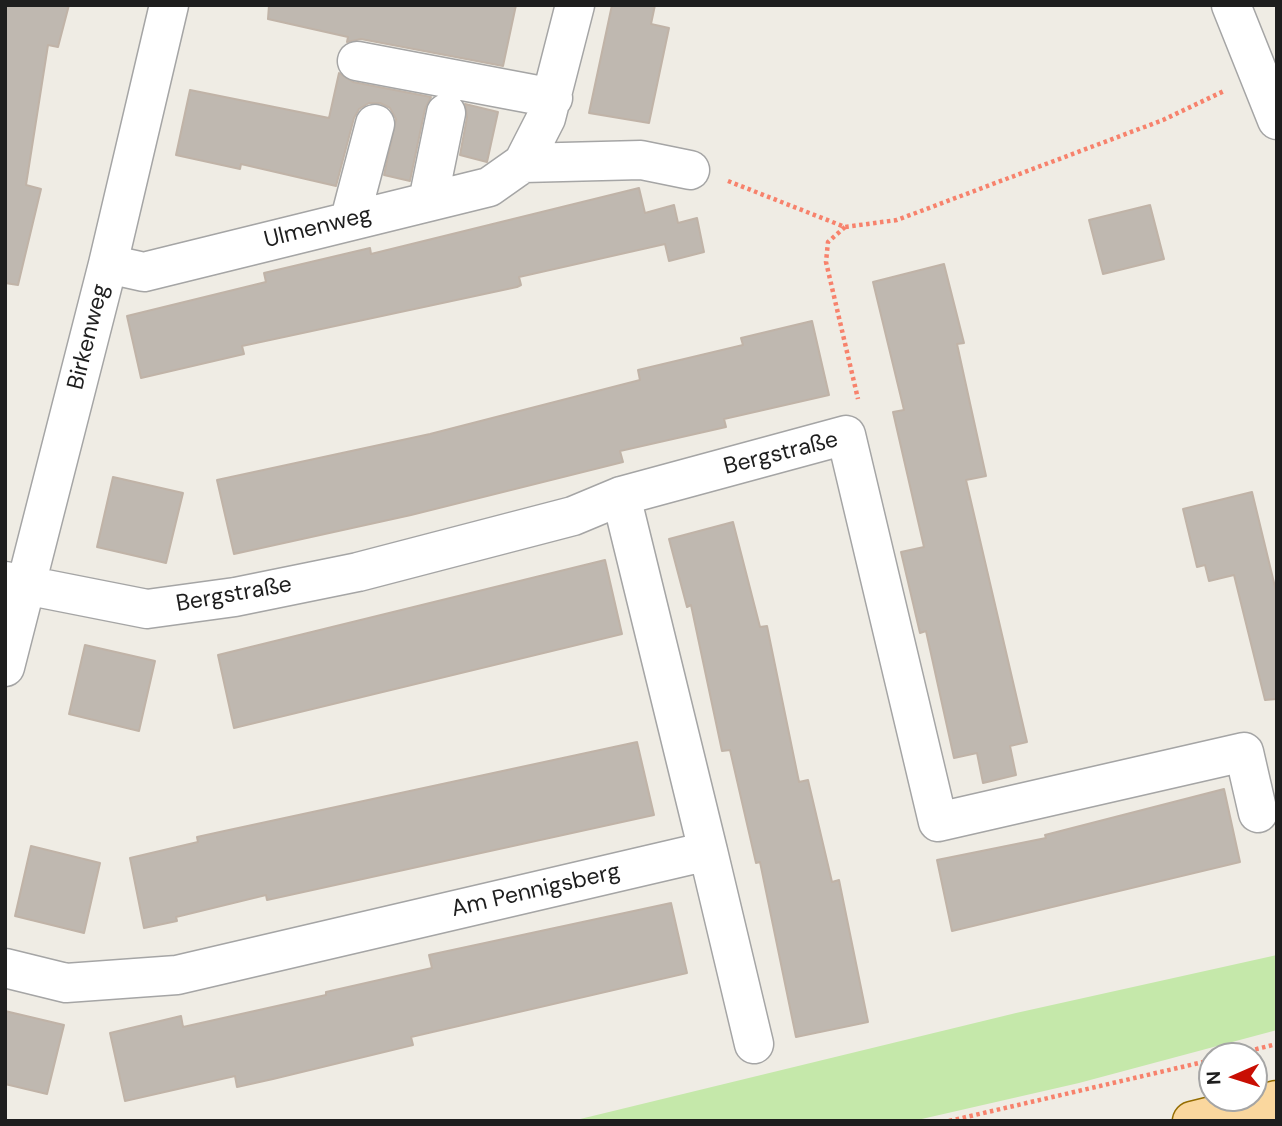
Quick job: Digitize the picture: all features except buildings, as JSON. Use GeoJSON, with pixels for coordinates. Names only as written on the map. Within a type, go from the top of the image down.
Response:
{"type":"FeatureCollection","features":[{"type":"Feature","properties":{"kind":"main road"},"geometry":{"type":"LineString","coordinates":[[1192,1121],[1277,1100]]}},
{"type":"Feature","properties":{"kind":"street","name":"Birkenweg"},"geometry":{"type":"LineString","coordinates":[[5,667],[16,583],[108,264],[169,5]]}},
{"type":"Feature","properties":{"kind":"street"},"geometry":{"type":"LineString","coordinates":[[575,5],[553,98],[523,163],[641,160],[690,170]]}},
{"type":"Feature","properties":{"kind":"street"},"geometry":{"type":"LineString","coordinates":[[1231,5],[1277,120]]}},
{"type":"Feature","properties":{"kind":"street"},"geometry":{"type":"LineString","coordinates":[[357,61],[553,98]]}},
{"type":"Feature","properties":{"kind":"street"},"geometry":{"type":"LineString","coordinates":[[428,201],[446,113]]}},
{"type":"Feature","properties":{"kind":"street"},"geometry":{"type":"LineString","coordinates":[[350,219],[375,124]]}},
{"type":"Feature","properties":{"kind":"street","name":"Ulmenweg"},"geometry":{"type":"LineString","coordinates":[[108,264],[144,272],[350,219],[489,187],[523,163]]}},
{"type":"Feature","properties":{"kind":"street","name":"Bergstraße"},"geometry":{"type":"LineString","coordinates":[[16,583],[147,609],[235,597],[358,572],[573,516],[621,496],[846,435],[938,822],[1244,752],[1258,813]]}},
{"type":"Feature","properties":{"kind":"street"},"geometry":{"type":"LineString","coordinates":[[621,496],[754,1044]]}},
{"type":"Feature","properties":{"kind":"street","name":"Am Pennigsberg"},"geometry":{"type":"LineString","coordinates":[[5,968],[66,982],[177,975],[708,851]]}},
{"type":"Feature","properties":{"kind":"path"},"geometry":{"type":"LineString","coordinates":[[690,170],[718,178],[845,227],[897,220],[1163,120],[1258,76]]}},
{"type":"Feature","properties":{"kind":"path"},"geometry":{"type":"LineString","coordinates":[[845,227],[828,242],[826,262],[859,404]]}},
{"type":"Feature","properties":{"kind":"path"},"geometry":{"type":"LineString","coordinates":[[949,1121],[1198,1063]]}},
{"type":"Feature","properties":{"kind":"green space"},"geometry":{"type":"Polygon","coordinates":[[[1277,955],[1277,1030],[1232,1042],[1198,1042],[1198,1051],[1079,1083],[913,1121],[572,1121],[1016,1013],[1277,955]]]}}]}
